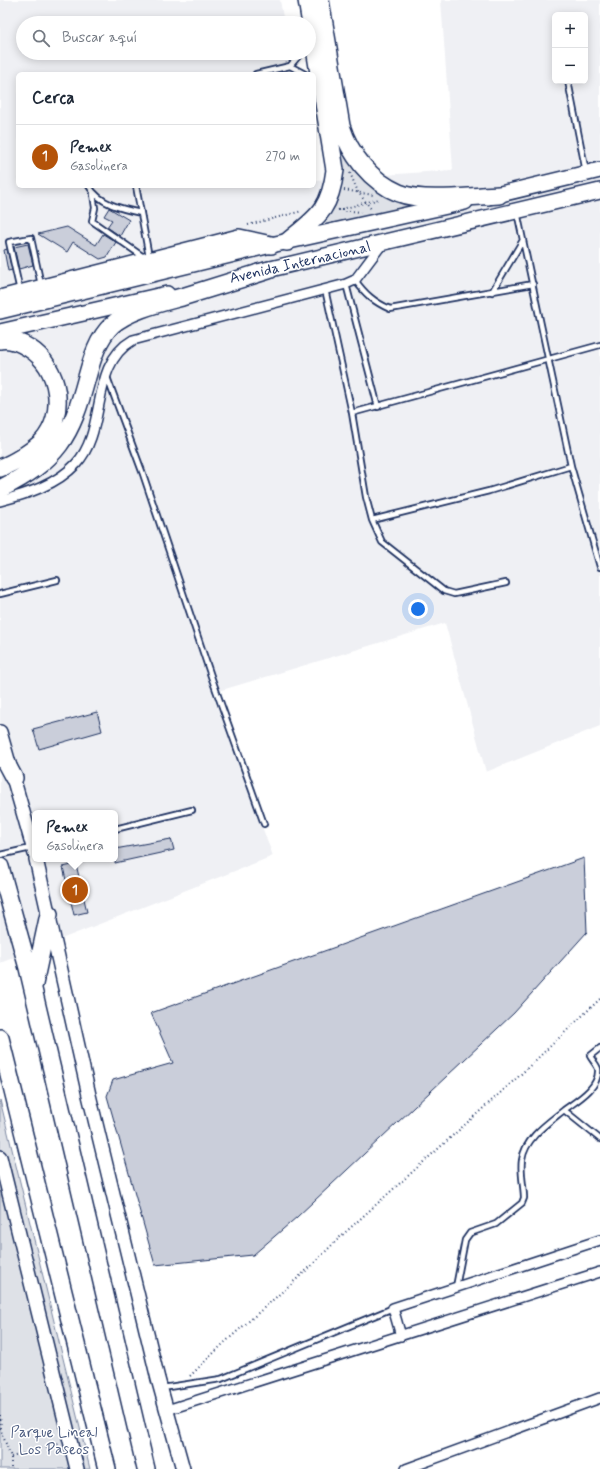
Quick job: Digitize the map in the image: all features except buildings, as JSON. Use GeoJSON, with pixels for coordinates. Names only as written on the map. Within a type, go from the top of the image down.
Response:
{"type":"FeatureCollection","features":[{"type":"Feature","properties":{"kind":"highway"},"geometry":{"type":"LineString","coordinates":[[307,0],[309,16]]}},
{"type":"Feature","properties":{"kind":"highway"},"geometry":{"type":"LineString","coordinates":[[320,0],[341,126],[346,143],[358,162],[378,181],[399,193],[440,198],[499,195]]}},
{"type":"Feature","properties":{"kind":"highway"},"geometry":{"type":"LineString","coordinates":[[314,60],[316,72]]}},
{"type":"Feature","properties":{"kind":"highway"},"geometry":{"type":"LineString","coordinates":[[0,299],[239,238],[279,244],[325,208],[332,189],[335,170],[317,81]]}},
{"type":"Feature","properties":{"kind":"highway"},"geometry":{"type":"LineString","coordinates":[[0,489],[41,464],[58,448],[68,434],[76,415],[91,363],[103,335],[113,324],[143,309],[269,270]]}},
{"type":"Feature","properties":{"kind":"highway"},"geometry":{"type":"LineString","coordinates":[[0,340],[5,339],[24,345],[38,354],[49,367],[55,383],[57,407],[52,426],[42,441],[31,451],[0,468]]}},
{"type":"Feature","properties":{"kind":"highway"},"geometry":{"type":"LineString","coordinates":[[0,752],[14,778]]}},
{"type":"Feature","properties":{"kind":"highway"},"geometry":{"type":"LineString","coordinates":[[0,867],[33,990],[146,1469]]}},
{"type":"Feature","properties":{"kind":"highway"},"geometry":{"type":"LineString","coordinates":[[33,990],[49,914]]}},
{"type":"Feature","properties":{"kind":"highway"},"geometry":{"type":"LineString","coordinates":[[0,1038],[107,1469]]}},
{"type":"Feature","properties":{"kind":"main road","name":"Avenida Internacional"},"geometry":{"type":"LineString","coordinates":[[0,312],[279,244],[499,195],[593,172]]}},
{"type":"Feature","properties":{"kind":"main road","name":"Avenida Internacional"},"geometry":{"type":"LineString","coordinates":[[0,332],[382,244],[600,191]]}},
{"type":"Feature","properties":{"kind":"main road"},"geometry":{"type":"LineString","coordinates":[[0,732],[32,841]]}},
{"type":"Feature","properties":{"kind":"main road"},"geometry":{"type":"LineString","coordinates":[[37,862],[89,1095],[161,1388],[183,1469]]}},
{"type":"Feature","properties":{"kind":"main road"},"geometry":{"type":"LineString","coordinates":[[0,1157],[77,1469]]}},
{"type":"Feature","properties":{"kind":"street"},"geometry":{"type":"LineString","coordinates":[[0,501],[25,494],[49,484],[76,464],[90,441],[111,363],[123,346],[133,340],[350,282],[382,244]]}},
{"type":"Feature","properties":{"kind":"street"},"geometry":{"type":"LineString","coordinates":[[401,1336],[393,1308],[600,1240]]}},
{"type":"Feature","properties":{"kind":"street"},"geometry":{"type":"LineString","coordinates":[[167,1410],[600,1272]]}},
{"type":"Feature","properties":{"kind":"street"},"geometry":{"type":"LineString","coordinates":[[406,1469],[600,1398]]}},
{"type":"Feature","properties":{"kind":"lane"},"geometry":{"type":"LineString","coordinates":[[264,72],[290,66],[295,60]]}},
{"type":"Feature","properties":{"kind":"lane"},"geometry":{"type":"LineString","coordinates":[[290,66],[300,72]]}},
{"type":"Feature","properties":{"kind":"lane"},"geometry":{"type":"LineString","coordinates":[[569,84],[593,172]]}},
{"type":"Feature","properties":{"kind":"lane"},"geometry":{"type":"LineString","coordinates":[[90,188],[93,194],[95,208],[92,221],[150,261]]}},
{"type":"Feature","properties":{"kind":"lane"},"geometry":{"type":"LineString","coordinates":[[136,188],[150,261]]}},
{"type":"Feature","properties":{"kind":"lane"},"geometry":{"type":"LineString","coordinates":[[93,194],[114,206],[141,213]]}},
{"type":"Feature","properties":{"kind":"lane"},"geometry":{"type":"LineString","coordinates":[[517,211],[571,466],[600,567]]}},
{"type":"Feature","properties":{"kind":"lane"},"geometry":{"type":"LineString","coordinates":[[20,294],[9,242],[31,238],[42,288]]}},
{"type":"Feature","properties":{"kind":"lane"},"geometry":{"type":"LineString","coordinates":[[492,292],[523,240]]}},
{"type":"Feature","properties":{"kind":"lane"},"geometry":{"type":"LineString","coordinates":[[350,282],[377,304],[390,309],[533,284]]}},
{"type":"Feature","properties":{"kind":"lane"},"geometry":{"type":"LineString","coordinates":[[350,282],[378,407]]}},
{"type":"Feature","properties":{"kind":"lane"},"geometry":{"type":"LineString","coordinates":[[325,289],[352,413],[366,497],[372,520],[382,542],[444,591],[454,594],[506,583]]}},
{"type":"Feature","properties":{"kind":"lane"},"geometry":{"type":"LineString","coordinates":[[352,413],[378,407],[548,358],[600,345]]}},
{"type":"Feature","properties":{"kind":"lane"},"geometry":{"type":"LineString","coordinates":[[107,376],[146,481],[212,679],[264,824]]}},
{"type":"Feature","properties":{"kind":"lane"},"geometry":{"type":"LineString","coordinates":[[372,520],[489,491],[571,466]]}},
{"type":"Feature","properties":{"kind":"lane"},"geometry":{"type":"LineString","coordinates":[[0,594],[58,580]]}},
{"type":"Feature","properties":{"kind":"lane"},"geometry":{"type":"LineString","coordinates":[[118,827],[192,810]]}},
{"type":"Feature","properties":{"kind":"lane"},"geometry":{"type":"LineString","coordinates":[[0,854],[32,852]]}},
{"type":"Feature","properties":{"kind":"lane"},"geometry":{"type":"LineString","coordinates":[[455,1288],[465,1240],[470,1233],[496,1224],[522,1203],[524,1198],[522,1160],[526,1149],[534,1135],[594,1086],[598,1078],[598,1068],[590,1056],[600,1048]]}},
{"type":"Feature","properties":{"kind":"lane"},"geometry":{"type":"LineString","coordinates":[[564,1110],[600,1139]]}},
{"type":"Feature","properties":{"kind":"lane"},"geometry":{"type":"LineString","coordinates":[[161,1388],[221,1379],[393,1308]]}},
{"type":"Feature","properties":{"kind":"path"},"geometry":{"type":"LineString","coordinates":[[338,210],[379,197],[342,190]]}},
{"type":"Feature","properties":{"kind":"path"},"geometry":{"type":"LineString","coordinates":[[335,209],[374,213]]}},
{"type":"Feature","properties":{"kind":"path"},"geometry":{"type":"LineString","coordinates":[[244,226],[306,210]]}},
{"type":"Feature","properties":{"kind":"path"},"geometry":{"type":"LineString","coordinates":[[181,1385],[224,1343],[308,1269],[339,1238],[520,1076],[600,999]]}},
{"type":"Feature","properties":{"kind":"path"},"geometry":{"type":"LineString","coordinates":[[0,1415],[0,1429],[11,1457],[11,1469]]}},
{"type":"Feature","properties":{"kind":"path"},"geometry":{"type":"LineString","coordinates":[[11,1457],[31,1450],[70,1441]]}},
{"type":"Feature","properties":{"kind":"shaded area"},"geometry":{"type":"Polygon","coordinates":[[[0,0],[280,0],[283,16],[16,16],[16,60],[291,60],[294,72],[16,72],[16,188],[316,188],[316,180],[453,170],[441,0],[600,0],[600,726],[486,772],[445,623],[212,693],[273,856],[0,963],[0,0]]]}},
{"type":"Feature","properties":{"kind":"green space"},"geometry":{"type":"Polygon","coordinates":[[[336,137],[417,205],[316,228],[326,220],[337,199],[340,179],[336,137]]]}},
{"type":"Feature","properties":{"kind":"green space","name":"Parque Lineal Los Paseos"},"geometry":{"type":"Polygon","coordinates":[[[0,1100],[90,1469],[0,1469],[0,1100]]]}},
{"type":"Feature","properties":{"kind":"place","name":"Pemex"},"geometry":{"type":"Point","coordinates":[75,890]}}]}
